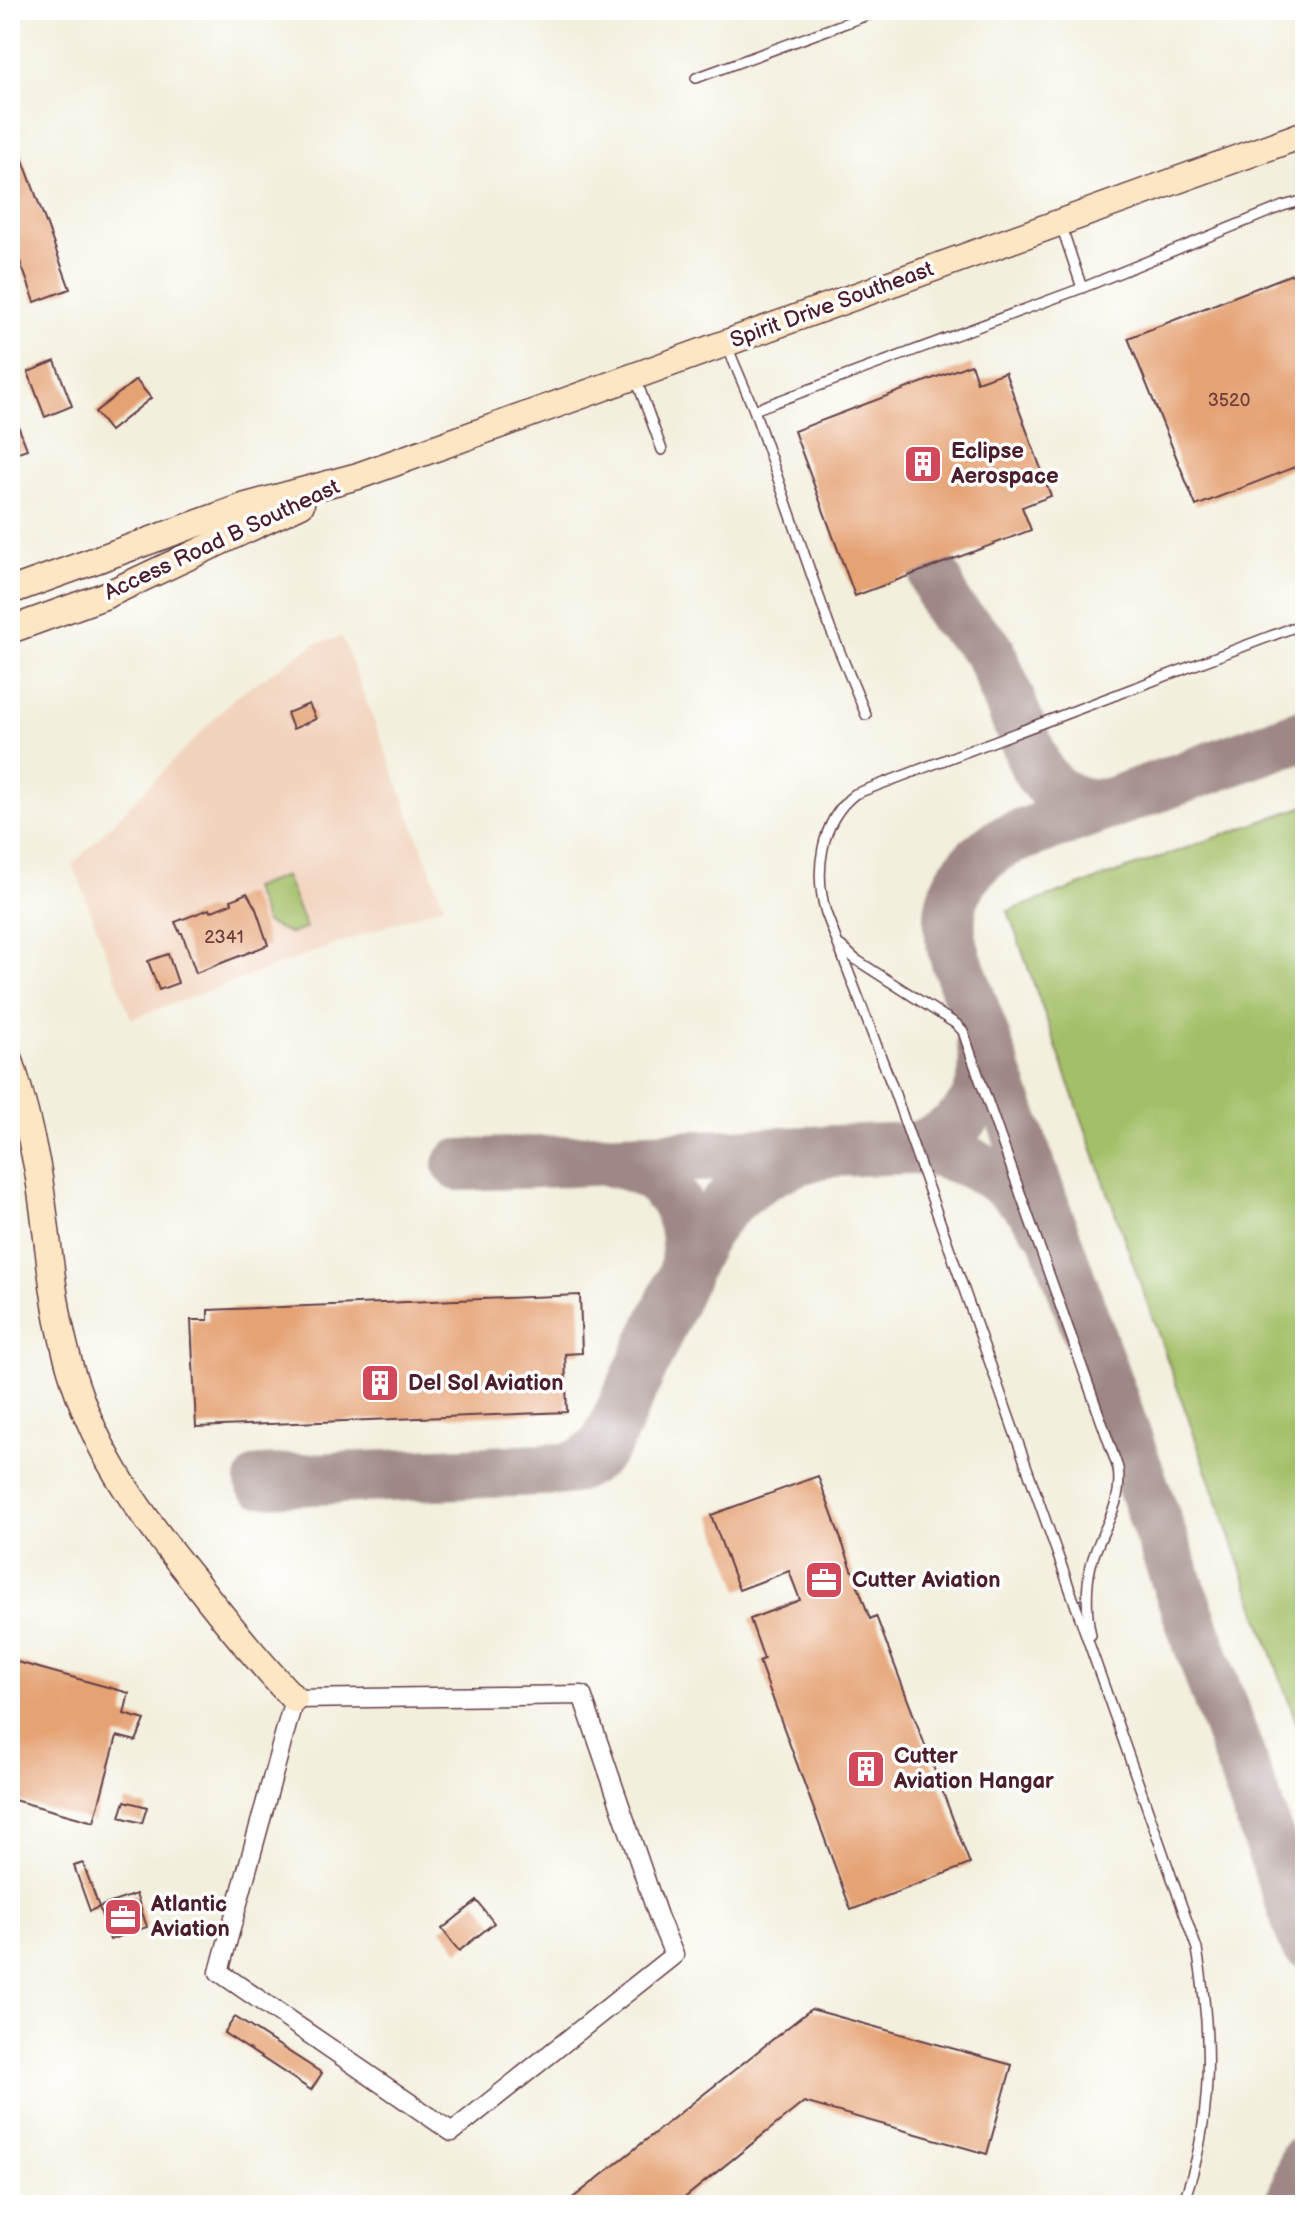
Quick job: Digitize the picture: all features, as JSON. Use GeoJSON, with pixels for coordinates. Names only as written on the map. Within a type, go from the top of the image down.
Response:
{"type":"FeatureCollection","features":[{"type":"Feature","properties":{"kind":"street","name":"Spirit Drive Southeast"},"geometry":{"type":"LineString","coordinates":[[358,476],[1305,134]]}},
{"type":"Feature","properties":{"kind":"street","name":"Access Road B Southeast"},"geometry":{"type":"LineString","coordinates":[[10,591],[246,506],[358,476]]}},
{"type":"Feature","properties":{"kind":"street","name":"Access Road B Southeast"},"geometry":{"type":"LineString","coordinates":[[10,630],[104,596],[358,476]]}},
{"type":"Feature","properties":{"kind":"street"},"geometry":{"type":"LineString","coordinates":[[10,646],[62,627],[104,596]]}},
{"type":"Feature","properties":{"kind":"street"},"geometry":{"type":"LineString","coordinates":[[10,1060],[17,1110],[37,1168],[55,1303],[66,1353],[88,1421],[123,1488],[255,1658],[294,1699],[582,1695],[674,1955],[452,2132],[219,1972],[294,1699]]}},
{"type":"Feature","properties":{"kind":"lane"},"geometry":{"type":"LineString","coordinates":[[696,78],[881,10]]}},
{"type":"Feature","properties":{"kind":"lane"},"geometry":{"type":"LineString","coordinates":[[754,410],[1082,288],[1283,206],[1305,200]]}},
{"type":"Feature","properties":{"kind":"lane"},"geometry":{"type":"LineString","coordinates":[[1060,222],[1082,288]]}},
{"type":"Feature","properties":{"kind":"lane"},"geometry":{"type":"LineString","coordinates":[[726,343],[754,410],[830,628],[866,715]]}},
{"type":"Feature","properties":{"kind":"lane"},"geometry":{"type":"LineString","coordinates":[[635,376],[662,450]]}},
{"type":"Feature","properties":{"kind":"lane"},"geometry":{"type":"LineString","coordinates":[[1182,2205],[1201,2135],[1205,2103],[1208,2038],[1197,1949],[891,1083],[826,913],[819,885],[824,842],[835,815],[855,794],[1305,623]]}},
{"type":"Feature","properties":{"kind":"lane"},"geometry":{"type":"LineString","coordinates":[[835,937],[855,959],[963,1031],[1118,1468],[1120,1493],[1090,1567],[1089,1628],[1099,1670]]}},
{"type":"Feature","properties":{"kind":"shaded area"},"geometry":{"type":"Polygon","coordinates":[[[342,637],[444,905],[131,1019],[73,864],[236,696],[315,644],[342,637]]]}},
{"type":"Feature","properties":{"kind":"green space"},"geometry":{"type":"Polygon","coordinates":[[[1305,806],[1305,1747],[1008,911],[1305,806]]]}},
{"type":"Feature","properties":{"kind":"green space"},"geometry":{"type":"Polygon","coordinates":[[[285,876],[306,928],[291,934],[266,923],[252,888],[285,876]]]}},
{"type":"Feature","properties":{"kind":"building"},"geometry":{"type":"Polygon","coordinates":[[[10,124],[70,289],[35,302],[10,234],[10,124]]]}},
{"type":"Feature","properties":{"kind":"building"},"geometry":{"type":"Polygon","coordinates":[[[1305,269],[1305,463],[1196,506],[1128,338],[1305,269]]]}},
{"type":"Feature","properties":{"kind":"building"},"geometry":{"type":"Polygon","coordinates":[[[55,361],[72,406],[45,417],[28,372],[55,361]]]}},
{"type":"Feature","properties":{"kind":"building","name":"Eclipse Aerospace"},"geometry":{"type":"Polygon","coordinates":[[[971,364],[977,382],[1005,372],[1051,496],[1022,507],[1031,530],[855,596],[794,431],[971,364]]]}},
{"type":"Feature","properties":{"kind":"building"},"geometry":{"type":"Polygon","coordinates":[[[136,380],[151,398],[110,431],[95,412],[136,380]]]}},
{"type":"Feature","properties":{"kind":"building"},"geometry":{"type":"Polygon","coordinates":[[[10,405],[27,449],[10,455],[10,405]]]}},
{"type":"Feature","properties":{"kind":"building"},"geometry":{"type":"Polygon","coordinates":[[[309,704],[316,719],[293,729],[287,713],[309,704]]]}},
{"type":"Feature","properties":{"kind":"building"},"geometry":{"type":"Polygon","coordinates":[[[247,893],[268,945],[196,973],[175,922],[209,909],[210,912],[247,893]]]}},
{"type":"Feature","properties":{"kind":"building"},"geometry":{"type":"Polygon","coordinates":[[[168,954],[178,983],[159,990],[148,961],[168,954]]]}},
{"type":"Feature","properties":{"kind":"building","name":"Del Sol Aviation"},"geometry":{"type":"Polygon","coordinates":[[[580,1295],[582,1353],[565,1354],[567,1412],[196,1427],[191,1320],[208,1320],[208,1310],[580,1295]]]}},
{"type":"Feature","properties":{"kind":"building","name":"Cutter Aviation Hangar"},"geometry":{"type":"Polygon","coordinates":[[[818,1476],[870,1619],[876,1616],[970,1864],[851,1910],[759,1661],[764,1659],[750,1619],[800,1600],[789,1571],[739,1590],[711,1515],[818,1476]]]}},
{"type":"Feature","properties":{"kind":"building"},"geometry":{"type":"Polygon","coordinates":[[[10,1660],[129,1693],[124,1714],[145,1720],[136,1741],[117,1736],[94,1822],[10,1799],[10,1660]]]}},
{"type":"Feature","properties":{"kind":"building"},"geometry":{"type":"Polygon","coordinates":[[[125,1801],[147,1807],[142,1823],[120,1817],[125,1801]]]}},
{"type":"Feature","properties":{"kind":"building","name":"Atlantic Aviation"},"geometry":{"type":"Polygon","coordinates":[[[83,1863],[99,1907],[90,1911],[74,1866],[83,1863]]]}},
{"type":"Feature","properties":{"kind":"building","name":"Atlantic Aviation"},"geometry":{"type":"Polygon","coordinates":[[[136,1894],[147,1927],[110,1940],[99,1907],[136,1894]]]}},
{"type":"Feature","properties":{"kind":"building"},"geometry":{"type":"Polygon","coordinates":[[[477,1901],[494,1923],[459,1951],[442,1929],[477,1901]]]}},
{"type":"Feature","properties":{"kind":"building"},"geometry":{"type":"Polygon","coordinates":[[[811,2009],[1012,2065],[987,2154],[804,2102],[682,2200],[686,2205],[564,2205],[811,2009]]]}},
{"type":"Feature","properties":{"kind":"building"},"geometry":{"type":"Polygon","coordinates":[[[235,2017],[322,2073],[311,2090],[224,2033],[235,2017]]]}},
{"type":"Feature","properties":{"kind":"taxiway"},"geometry":{"type":"LineString","coordinates":[[936,579],[948,609],[991,655],[1042,777],[1066,797],[1086,803],[1108,804]]}},
{"type":"Feature","properties":{"kind":"taxiway"},"geometry":{"type":"LineString","coordinates":[[1305,734],[1005,841],[988,852],[964,876],[951,905],[950,922],[956,959],[1305,1942]]}},
{"type":"Feature","properties":{"kind":"taxiway"},"geometry":{"type":"LineString","coordinates":[[914,1148],[947,1132],[971,1108],[983,1078],[985,1060],[982,1041]]}},
{"type":"Feature","properties":{"kind":"taxiway"},"geometry":{"type":"LineString","coordinates":[[459,1165],[914,1148],[952,1156],[987,1171],[1018,1194],[1043,1223]]}},
{"type":"Feature","properties":{"kind":"taxiway"},"geometry":{"type":"LineString","coordinates":[[261,1481],[565,1469],[583,1463],[607,1442],[694,1251],[717,1215],[759,1178],[793,1161],[831,1151]]}},
{"type":"Feature","properties":{"kind":"taxiway"},"geometry":{"type":"LineString","coordinates":[[610,1161],[649,1175],[675,1201],[686,1236],[687,1256],[683,1277]]}},
{"type":"Feature","properties":{"kind":"taxiway"},"geometry":{"type":"LineString","coordinates":[[1291,2205],[1305,2160]]}},
{"type":"Feature","properties":{"kind":"place","name":"Eclipse Aerospace"},"geometry":{"type":"Point","coordinates":[923,464]}},
{"type":"Feature","properties":{"kind":"place","name":"Del Sol Aviation"},"geometry":{"type":"Point","coordinates":[380,1383]}},
{"type":"Feature","properties":{"kind":"place","name":"Cutter Aviation"},"geometry":{"type":"Point","coordinates":[824,1580]}},
{"type":"Feature","properties":{"kind":"place","name":"Cutter Aviation Hangar"},"geometry":{"type":"Point","coordinates":[866,1769]}},
{"type":"Feature","properties":{"kind":"place","name":"Atlantic Aviation"},"geometry":{"type":"Point","coordinates":[123,1917]}}]}
